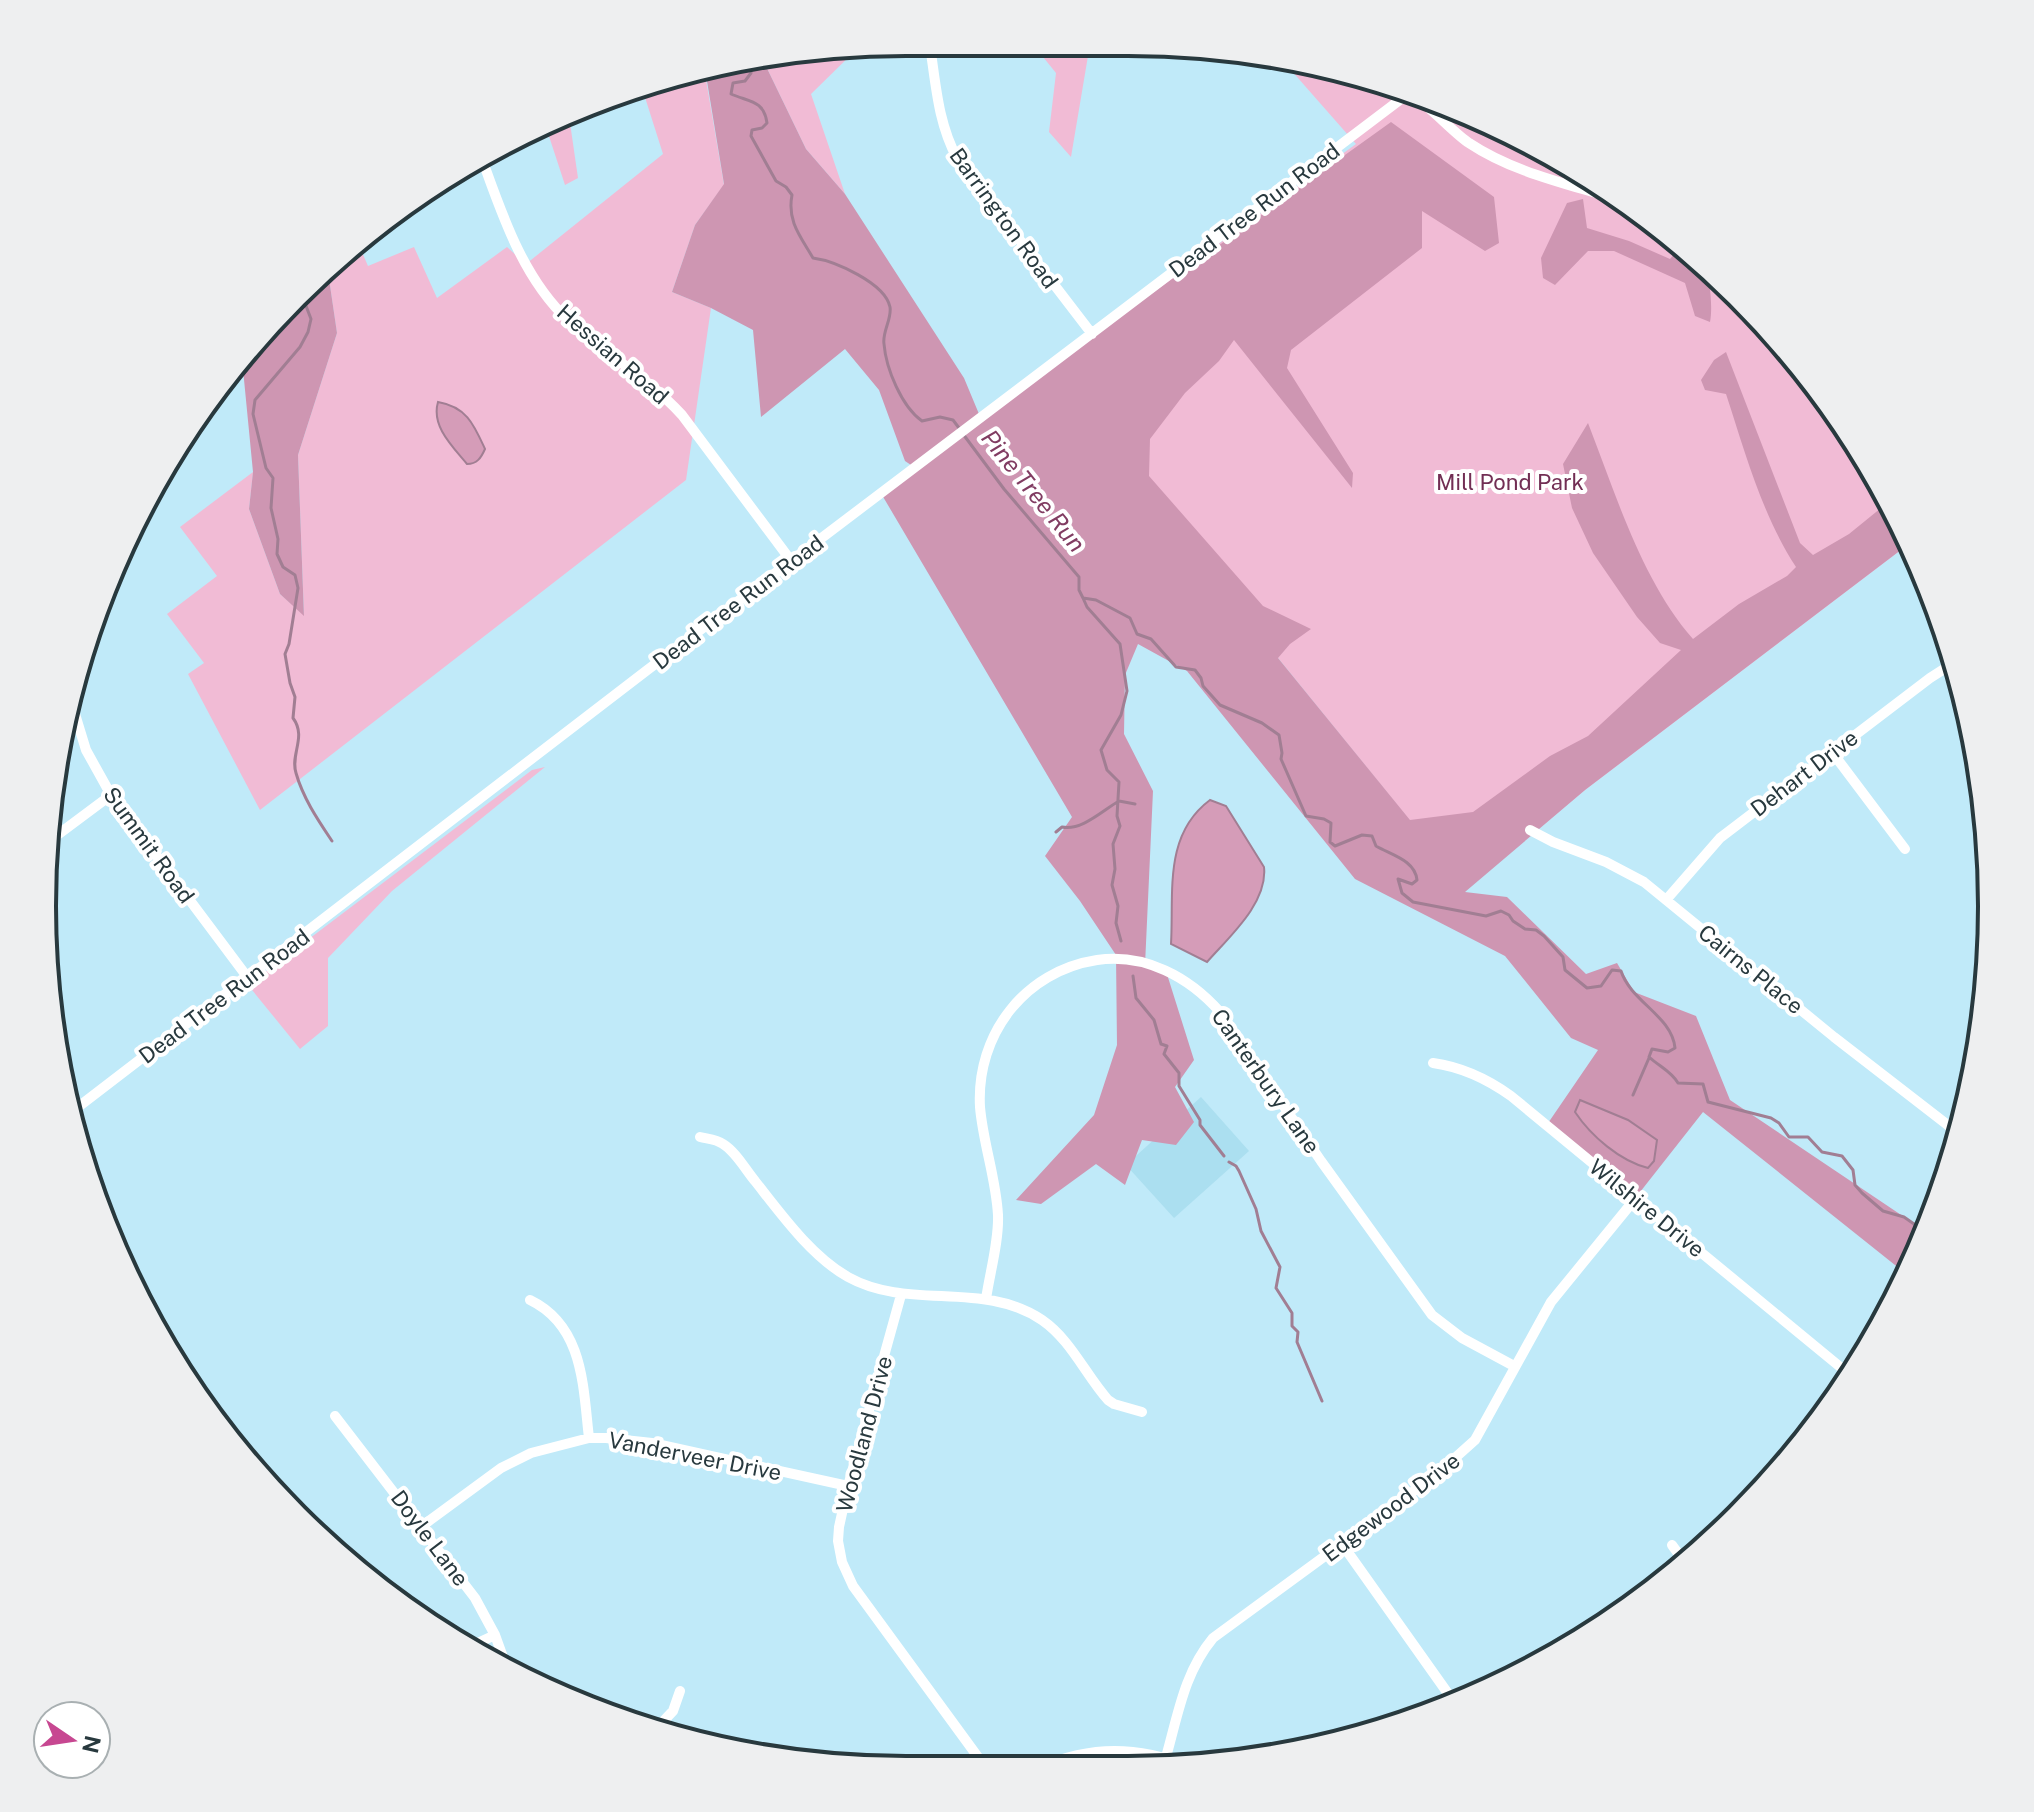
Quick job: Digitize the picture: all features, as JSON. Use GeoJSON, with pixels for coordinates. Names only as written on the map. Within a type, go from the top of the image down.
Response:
{"type":"FeatureCollection","features":[{"type":"Feature","properties":{"kind":"street","name":"Barrington Road"},"geometry":{"type":"LineString","coordinates":[[931,56],[940,117],[957,158],[1092,334]]}},
{"type":"Feature","properties":{"kind":"street","name":"Dead Tree Run Road"},"geometry":{"type":"LineString","coordinates":[[80,1106],[1399,101]]}},
{"type":"Feature","properties":{"kind":"street"},"geometry":{"type":"LineString","coordinates":[[1436,114],[1458,136],[1496,159],[1581,187]]}},
{"type":"Feature","properties":{"kind":"street","name":"Hessian Road"},"geometry":{"type":"LineString","coordinates":[[486,170],[505,224],[529,269],[554,303],[567,319],[665,396],[792,562]]}},
{"type":"Feature","properties":{"kind":"street","name":"Dehart Drive"},"geometry":{"type":"LineString","coordinates":[[1666,900],[1720,838],[1944,670]]}},
{"type":"Feature","properties":{"kind":"street","name":"Summit Road"},"geometry":{"type":"LineString","coordinates":[[77,720],[86,750],[111,795],[248,978]]}},
{"type":"Feature","properties":{"kind":"street"},"geometry":{"type":"LineString","coordinates":[[1832,752],[1905,849]]}},
{"type":"Feature","properties":{"kind":"street"},"geometry":{"type":"LineString","coordinates":[[60,833],[111,795]]}},
{"type":"Feature","properties":{"kind":"street","name":"Cairns Place"},"geometry":{"type":"LineString","coordinates":[[1530,830],[1620,868],[1666,900],[1949,1126]]}},
{"type":"Feature","properties":{"kind":"street","name":"Canterbury Lane"},"geometry":{"type":"LineString","coordinates":[[986,1299],[998,1220],[996,1192],[980,1107],[985,1063],[992,1039],[1017,1000],[1040,981],[1087,962],[1119,959],[1167,970],[1206,996],[1432,1315],[1462,1338],[1514,1366]]}},
{"type":"Feature","properties":{"kind":"street","name":"Wilshire Drive"},"geometry":{"type":"LineString","coordinates":[[1433,1063],[1455,1066],[1489,1081],[1841,1368]]}},
{"type":"Feature","properties":{"kind":"street"},"geometry":{"type":"LineString","coordinates":[[700,1137],[715,1140],[729,1148],[778,1211],[848,1277],[901,1295],[986,1299],[1013,1306],[1041,1320],[1063,1339],[1108,1400],[1142,1412]]}},
{"type":"Feature","properties":{"kind":"street","name":"Edgewood Drive"},"geometry":{"type":"LineString","coordinates":[[1167,1755],[1184,1688],[1206,1646],[1468,1449],[1551,1302],[1635,1199]]}},
{"type":"Feature","properties":{"kind":"street","name":"Woodland Drive"},"geometry":{"type":"LineString","coordinates":[[901,1295],[848,1486],[838,1541],[842,1562],[853,1586],[977,1756]]}},
{"type":"Feature","properties":{"kind":"street"},"geometry":{"type":"LineString","coordinates":[[530,1300],[555,1318],[575,1349],[581,1370],[589,1438]]}},
{"type":"Feature","properties":{"kind":"street","name":"Doyle Lane"},"geometry":{"type":"LineString","coordinates":[[335,1416],[475,1598],[501,1653]]}},
{"type":"Feature","properties":{"kind":"street","name":"Vanderveer Drive"},"geometry":{"type":"LineString","coordinates":[[422,1526],[501,1468],[531,1453],[589,1438],[652,1443],[848,1486]]}},
{"type":"Feature","properties":{"kind":"street"},"geometry":{"type":"LineString","coordinates":[[1342,1544],[1448,1693]]}},
{"type":"Feature","properties":{"kind":"street"},"geometry":{"type":"LineString","coordinates":[[1672,1545],[1678,1553]]}},
{"type":"Feature","properties":{"kind":"street"},"geometry":{"type":"LineString","coordinates":[[481,1642],[495,1635]]}},
{"type":"Feature","properties":{"kind":"street"},"geometry":{"type":"LineString","coordinates":[[664,1720],[673,1711],[680,1691]]}},
{"type":"Feature","properties":{"kind":"street"},"geometry":{"type":"LineString","coordinates":[[1076,1756],[1092,1751],[1152,1755]]}},
{"type":"Feature","properties":{"kind":"shaded area"},"geometry":{"type":"Polygon","coordinates":[[[767,68],[806,149],[845,194],[964,378],[979,414],[1391,122],[1494,197],[1499,243],[1485,251],[1422,211],[1422,248],[1291,350],[1287,368],[1353,473],[1352,488],[1234,340],[1219,361],[1185,393],[1150,439],[1149,476],[1263,606],[1311,629],[1290,644],[1278,658],[1410,820],[1473,812],[1550,756],[1588,736],[1681,650],[1660,643],[1637,617],[1593,553],[1572,508],[1563,464],[1588,423],[1645,564],[1675,616],[1693,639],[1796,567],[1764,505],[1726,394],[1705,390],[1701,380],[1714,360],[1726,352],[1800,543],[1813,555],[1849,534],[1879,510],[1899,551],[1585,790],[1465,892],[1507,897],[1586,974],[1617,963],[1634,992],[1696,1016],[1730,1100],[1915,1225],[1897,1267],[1703,1112],[1633,1201],[1544,1129],[1598,1050],[1571,1038],[1505,956],[1355,879],[1187,671],[1138,644],[1125,675],[1124,734],[1153,791],[1145,965],[1166,971],[1194,1060],[1175,1087],[1194,1122],[1176,1145],[1142,1140],[1125,1185],[1096,1164],[1041,1204],[1016,1200],[1094,1115],[1117,1045],[1116,955],[1045,856],[1072,817],[882,495],[917,469],[905,461],[879,390],[845,349],[761,417],[753,330],[672,292],[695,225],[724,184],[707,80],[767,68]]]}},
{"type":"Feature","properties":{"kind":"shaded area"},"geometry":{"type":"Polygon","coordinates":[[[1583,199],[1587,228],[1629,241],[1670,259],[1673,255],[1688,267],[1709,287],[1710,322],[1695,316],[1685,283],[1614,251],[1588,251],[1555,285],[1543,278],[1541,258],[1567,203],[1583,199]]]}},
{"type":"Feature","properties":{"kind":"shaded area"},"geometry":{"type":"Polygon","coordinates":[[[330,282],[337,333],[298,455],[304,616],[280,594],[249,509],[253,472],[244,375],[305,305],[330,282]]]}},
{"type":"Feature","properties":{"kind":"shaded area"},"geometry":{"type":"Polygon","coordinates":[[[438,402],[456,408],[473,425],[485,449],[476,462],[467,464],[444,435],[437,419],[438,402]]]}},
{"type":"Feature","properties":{"kind":"shaded area"},"geometry":{"type":"Polygon","coordinates":[[[1210,800],[1226,806],[1264,867],[1264,880],[1260,894],[1245,919],[1207,962],[1171,944],[1172,885],[1184,830],[1210,800]]]}},
{"type":"Feature","properties":{"kind":"shaded area"},"geometry":{"type":"Polygon","coordinates":[[[1201,1097],[1249,1151],[1174,1218],[1126,1165],[1201,1097]]]}},
{"type":"Feature","properties":{"kind":"shaded area"},"geometry":{"type":"Polygon","coordinates":[[[1580,1100],[1628,1120],[1657,1140],[1654,1161],[1648,1168],[1617,1154],[1589,1130],[1575,1112],[1580,1100]]]}},
{"type":"Feature","properties":{"kind":"green space"},"geometry":{"type":"Polygon","coordinates":[[[1042,56],[1088,56],[1071,157],[1049,132],[1056,73],[1042,56]]]}},
{"type":"Feature","properties":{"kind":"green space"},"geometry":{"type":"Polygon","coordinates":[[[848,58],[811,94],[845,194],[806,149],[767,68],[848,58]]]}},
{"type":"Feature","properties":{"kind":"green space","name":"Mill Pond Park"},"geometry":{"type":"Polygon","coordinates":[[[1292,72],[1401,101],[1504,144],[1600,199],[1645,232],[1729,305],[1802,389],[1864,481],[1899,551],[1585,790],[1466,890],[1045,370],[1356,144],[1292,72]]]}},
{"type":"Feature","properties":{"kind":"green space"},"geometry":{"type":"Polygon","coordinates":[[[706,80],[724,185],[695,225],[672,292],[711,308],[686,480],[260,810],[188,674],[204,663],[167,614],[217,576],[180,527],[253,472],[249,509],[280,594],[304,615],[298,455],[337,333],[330,282],[363,254],[368,266],[414,247],[437,298],[507,247],[526,264],[663,154],[645,97],[706,80]]]}},
{"type":"Feature","properties":{"kind":"green space"},"geometry":{"type":"Polygon","coordinates":[[[570,126],[578,178],[565,185],[549,136],[570,126]]]}},
{"type":"Feature","properties":{"kind":"green space"},"geometry":{"type":"Polygon","coordinates":[[[545,767],[392,891],[328,958],[328,1026],[300,1049],[248,985],[532,770],[545,767]]]}},
{"type":"Feature","properties":{"kind":"waterway","name":"Pine Tree Run"},"geometry":{"type":"LineString","coordinates":[[751,70],[745,81],[733,83],[731,94],[755,103],[763,110],[767,123],[762,128],[752,130],[751,136],[776,181],[792,195],[791,213],[799,235],[813,258],[858,275],[886,298],[890,312],[884,339],[885,354],[902,397],[922,421],[940,417],[953,420],[959,428]]}},
{"type":"Feature","properties":{"kind":"waterway"},"geometry":{"type":"LineString","coordinates":[[305,305],[311,319],[308,332],[300,347],[255,400],[253,414],[266,468],[273,478],[271,508],[278,539],[277,554],[283,567],[295,575],[298,588],[285,654],[295,697],[293,718],[299,732],[296,773],[307,800],[332,841]]}},
{"type":"Feature","properties":{"kind":"waterway","name":"Pine Tree Run"},"geometry":{"type":"LineString","coordinates":[[963,434],[1004,489],[1079,577],[1079,590],[1083,598],[1096,600],[1130,618],[1137,634],[1151,639],[1176,667],[1195,670],[1203,686],[1220,705],[1262,723],[1279,735],[1281,759],[1306,816],[1331,823],[1330,842],[1335,846],[1362,835],[1372,836],[1376,846],[1412,868],[1417,880],[1412,884],[1398,879],[1402,893],[1413,902],[1486,916],[1501,911],[1525,929],[1536,930],[1544,936],[1563,957],[1565,970],[1587,988],[1601,986],[1612,970],[1621,971],[1633,992],[1667,1027],[1675,1048],[1668,1052],[1652,1049],[1649,1057],[1678,1083],[1703,1084],[1708,1102],[1771,1118],[1789,1137],[1808,1137],[1822,1152],[1842,1156],[1853,1170],[1855,1185],[1862,1193],[1883,1211],[1904,1217],[1915,1226]]}},
{"type":"Feature","properties":{"kind":"waterway"},"geometry":{"type":"LineString","coordinates":[[1083,598],[1087,607],[1120,644],[1127,691],[1121,715],[1101,750],[1107,770],[1119,782],[1117,816],[1120,826],[1113,844],[1115,869],[1112,885],[1118,906],[1116,923],[1121,941]]}},
{"type":"Feature","properties":{"kind":"waterway"},"geometry":{"type":"LineString","coordinates":[[1056,832],[1062,827],[1085,823],[1119,801],[1135,804]]}},
{"type":"Feature","properties":{"kind":"waterway"},"geometry":{"type":"LineString","coordinates":[[1133,976],[1136,998],[1154,1020],[1161,1044],[1167,1046],[1164,1054],[1179,1073],[1179,1086],[1200,1125],[1224,1156]]}},
{"type":"Feature","properties":{"kind":"waterway"},"geometry":{"type":"LineString","coordinates":[[1633,1095],[1649,1058]]}},
{"type":"Feature","properties":{"kind":"waterway"},"geometry":{"type":"LineString","coordinates":[[1229,1162],[1239,1171],[1256,1209],[1261,1231],[1280,1267],[1276,1288],[1292,1313],[1292,1326],[1298,1332],[1297,1342],[1322,1401]]}}]}
